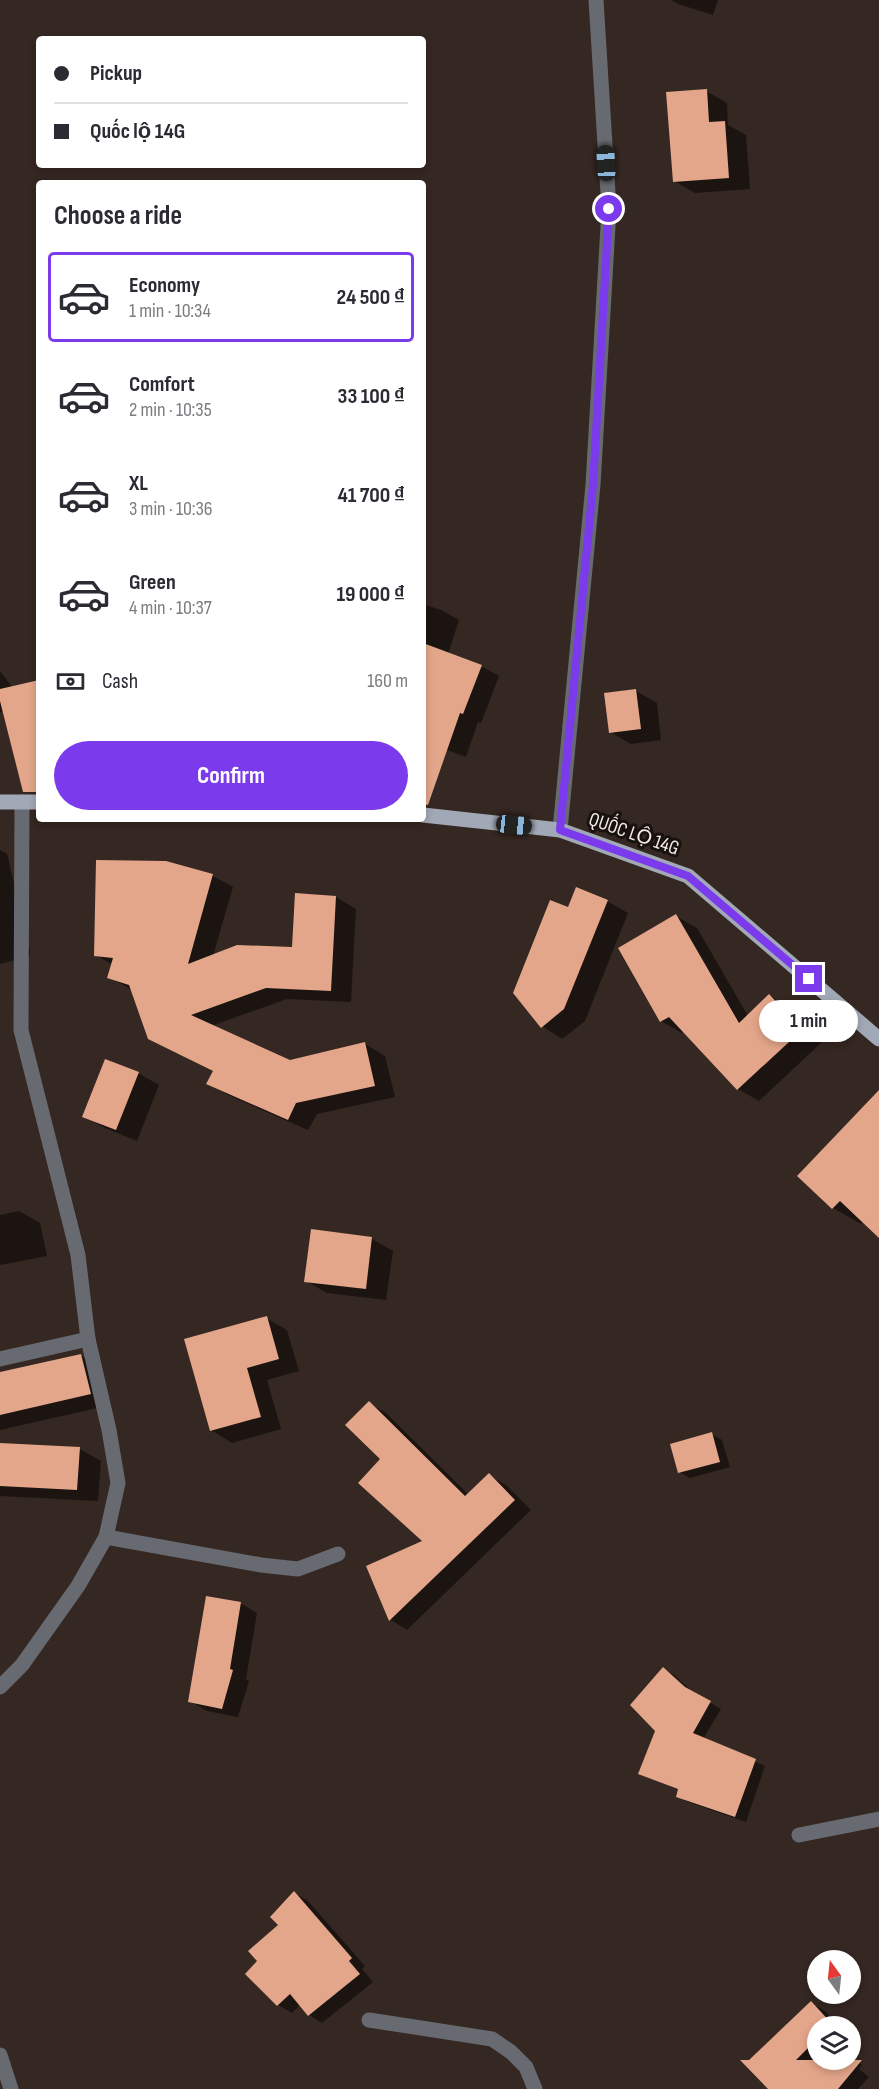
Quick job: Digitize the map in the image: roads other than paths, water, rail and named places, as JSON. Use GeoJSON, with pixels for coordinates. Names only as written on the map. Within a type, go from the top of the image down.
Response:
{"type":"FeatureCollection","features":[{"type":"Feature","properties":{"kind":"main road"},"geometry":{"type":"LineString","coordinates":[[0,802],[36,802]]}},
{"type":"Feature","properties":{"kind":"main road","name":"QUỐC LỘ 14G"},"geometry":{"type":"LineString","coordinates":[[426,815],[560,830],[688,876],[879,1039]]}},
{"type":"Feature","properties":{"kind":"street"},"geometry":{"type":"LineString","coordinates":[[560,830],[593,485],[609,209],[596,0]]}},
{"type":"Feature","properties":{"kind":"street"},"geometry":{"type":"LineString","coordinates":[[0,1687],[22,1665],[78,1586],[106,1537],[118,1483],[109,1430],[88,1339],[78,1256],[21,1030],[22,802]]}},
{"type":"Feature","properties":{"kind":"street"},"geometry":{"type":"LineString","coordinates":[[0,1359],[88,1339]]}},
{"type":"Feature","properties":{"kind":"street"},"geometry":{"type":"LineString","coordinates":[[106,1537],[261,1565],[298,1569],[338,1554]]}},
{"type":"Feature","properties":{"kind":"street"},"geometry":{"type":"LineString","coordinates":[[799,1835],[879,1819]]}},
{"type":"Feature","properties":{"kind":"street"},"geometry":{"type":"LineString","coordinates":[[369,2020],[492,2039],[511,2052],[526,2067],[535,2089]]}},
{"type":"Feature","properties":{"kind":"street"},"geometry":{"type":"LineString","coordinates":[[0,2055],[11,2089]]}}]}
